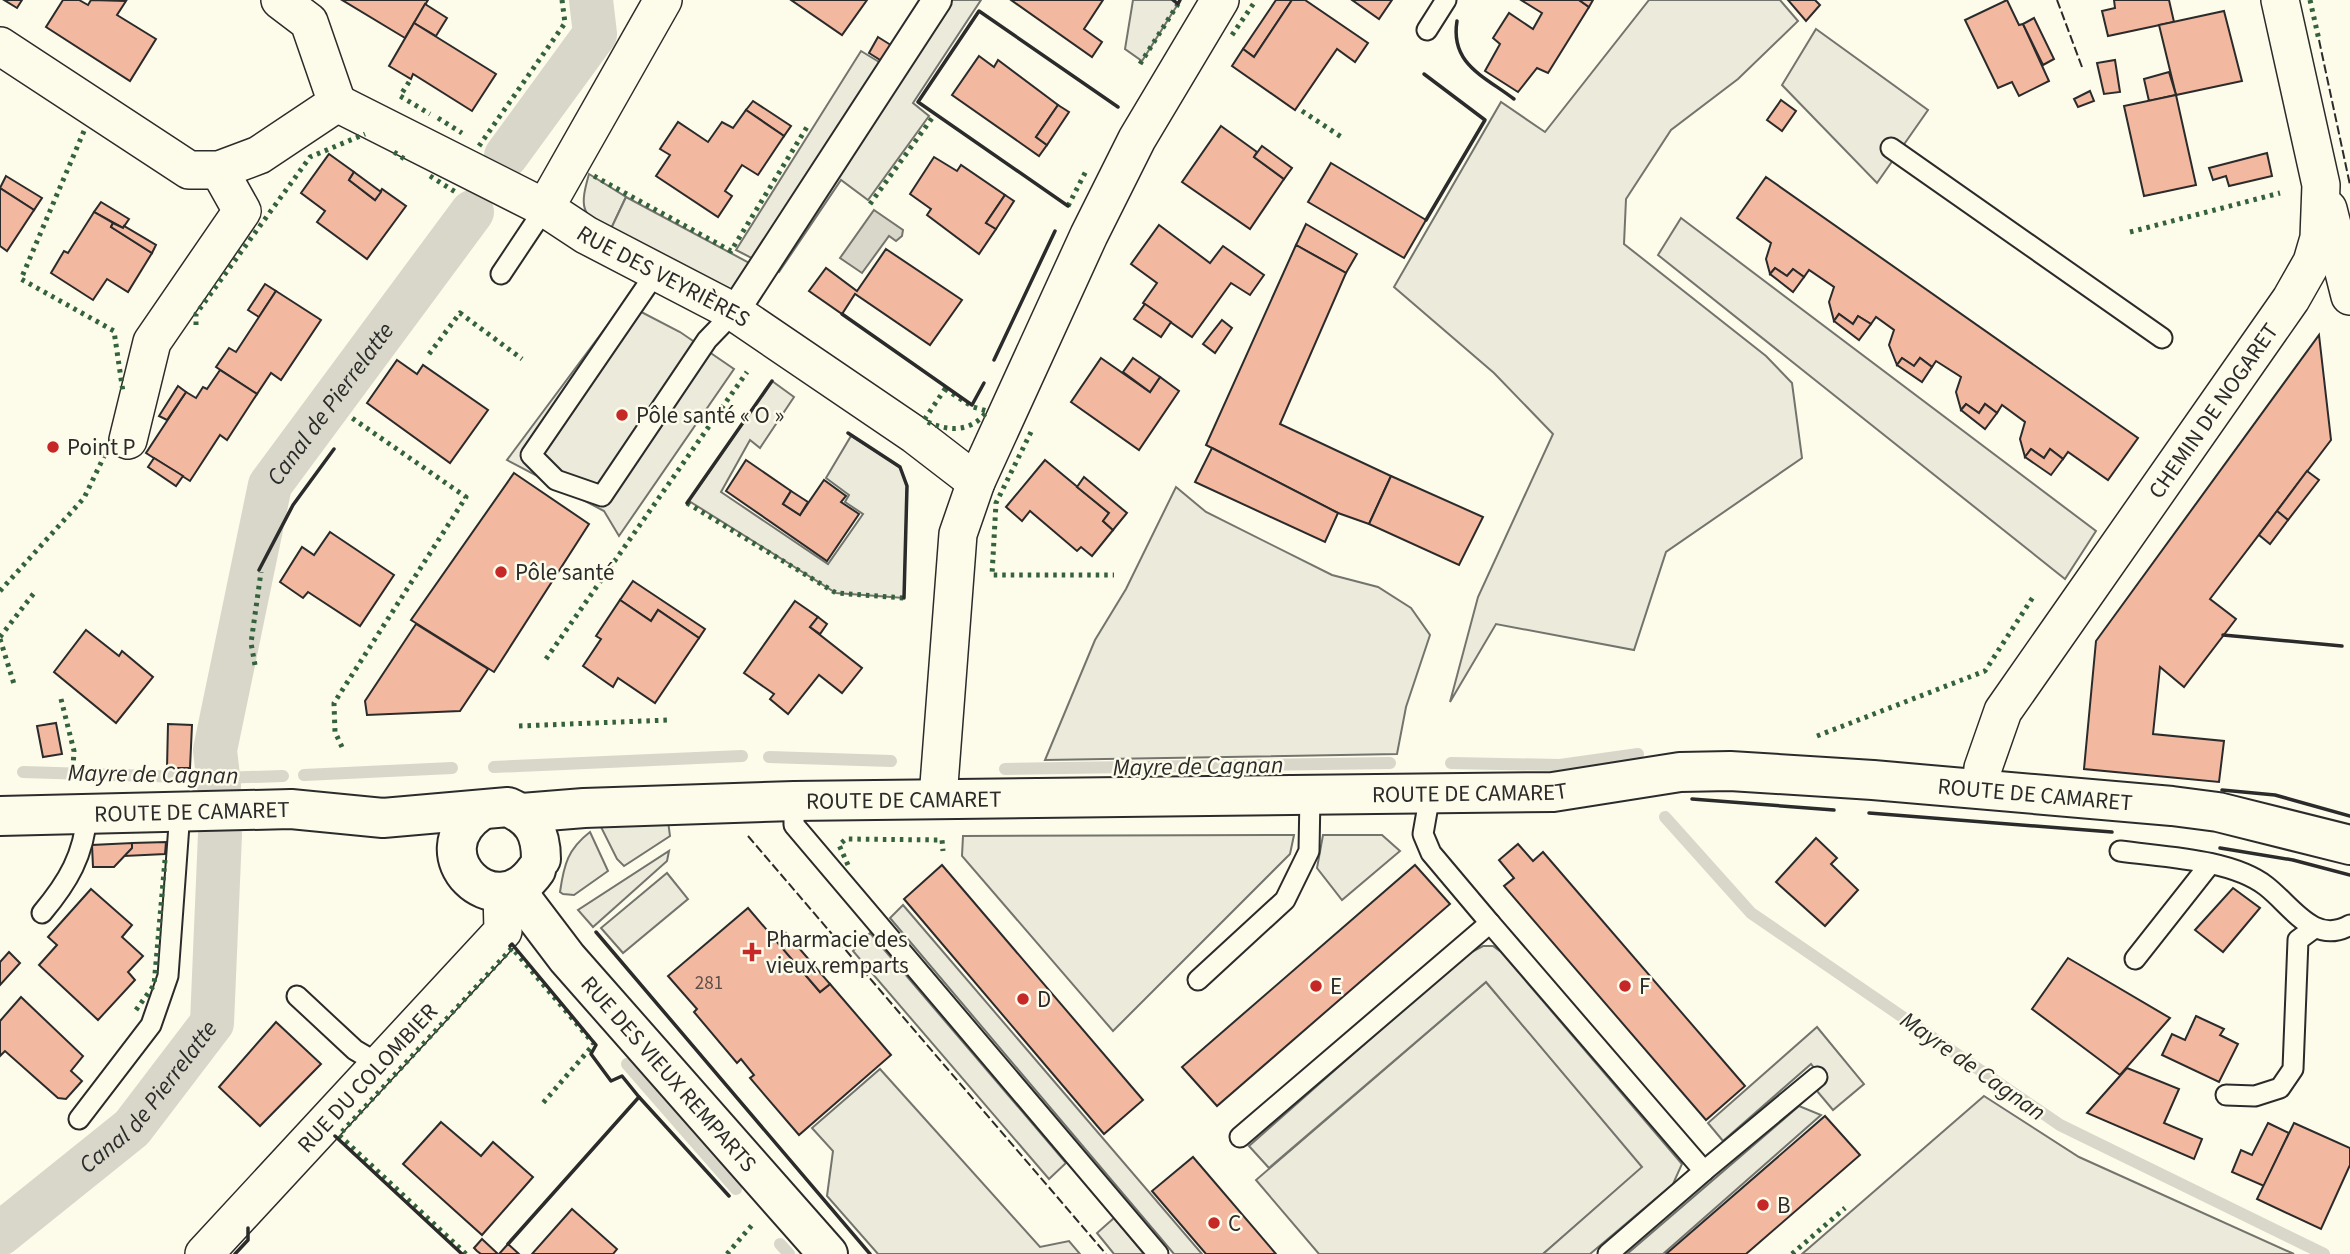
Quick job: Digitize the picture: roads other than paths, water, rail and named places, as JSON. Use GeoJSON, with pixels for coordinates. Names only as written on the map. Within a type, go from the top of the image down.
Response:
{"type":"FeatureCollection","features":[{"type":"Feature","properties":{"kind":"main road","name":"ROUTE DE CAMARET"},"geometry":{"type":"LineString","coordinates":[[0,816],[291,809],[383,818],[479,812],[508,807],[522,813],[584,808],[794,801],[1553,792],[1680,772],[1730,771],[1981,789],[2218,812],[2350,845]]}},
{"type":"Feature","properties":{"kind":"main road"},"geometry":{"type":"LineString","coordinates":[[520,880],[584,808]]}},
{"type":"Feature","properties":{"kind":"main road"},"geometry":{"type":"LineString","coordinates":[[459,865],[457,840],[469,819],[479,812]]}},
{"type":"Feature","properties":{"kind":"main road"},"geometry":{"type":"LineString","coordinates":[[520,880],[538,833],[522,813]]}},
{"type":"Feature","properties":{"kind":"main road","name":"ROUTE DE CAMARET"},"geometry":{"type":"LineString","coordinates":[[383,818],[436,847],[459,865],[476,885],[520,880]]}},
{"type":"Feature","properties":{"kind":"main road","name":"RUE DES VIEUX REMPARTS"},"geometry":{"type":"LineString","coordinates":[[520,880],[526,904],[567,958],[828,1254]]}},
{"type":"Feature","properties":{"kind":"street"},"geometry":{"type":"LineString","coordinates":[[0,46],[189,170],[219,170],[259,155],[337,103],[309,22],[281,0]]}},
{"type":"Feature","properties":{"kind":"street"},"geometry":{"type":"LineString","coordinates":[[545,208],[663,0]]}},
{"type":"Feature","properties":{"kind":"street"},"geometry":{"type":"LineString","coordinates":[[734,312],[937,0]]}},
{"type":"Feature","properties":{"kind":"street"},"geometry":{"type":"LineString","coordinates":[[938,799],[958,534],[976,482],[1127,159],[1220,0]]}},
{"type":"Feature","properties":{"kind":"street","name":"CHEMIN DE NOGARET"},"geometry":{"type":"LineString","coordinates":[[1981,789],[1983,768],[2003,711],[2302,282],[2319,238],[2321,185],[2280,0]]}},
{"type":"Feature","properties":{"kind":"street","name":"RUE DES VEYRIÈRES"},"geometry":{"type":"LineString","coordinates":[[337,103],[545,208],[586,235],[734,312],[915,435],[976,482]]}},
{"type":"Feature","properties":{"kind":"street"},"geometry":{"type":"LineString","coordinates":[[128,440],[152,342],[243,211],[219,170]]}},
{"type":"Feature","properties":{"kind":"street"},"geometry":{"type":"LineString","coordinates":[[2321,185],[2350,296]]}},
{"type":"Feature","properties":{"kind":"street","name":"RUE DU COLOMBIER"},"geometry":{"type":"LineString","coordinates":[[204,1254],[503,931],[520,880]]}},
{"type":"Feature","properties":{"kind":"lane"},"geometry":{"type":"LineString","coordinates":[[1427,30],[1446,0]]}},
{"type":"Feature","properties":{"kind":"lane"},"geometry":{"type":"LineString","coordinates":[[1891,148],[2162,338]]}},
{"type":"Feature","properties":{"kind":"lane"},"geometry":{"type":"LineString","coordinates":[[501,274],[545,208]]}},
{"type":"Feature","properties":{"kind":"lane"},"geometry":{"type":"LineString","coordinates":[[657,271],[531,455],[556,480],[602,496],[707,340],[734,312]]}},
{"type":"Feature","properties":{"kind":"lane"},"geometry":{"type":"LineString","coordinates":[[1430,794],[1423,834],[1431,853],[1704,1171]]}},
{"type":"Feature","properties":{"kind":"lane"},"geometry":{"type":"LineString","coordinates":[[1198,980],[1285,900],[1309,851],[1310,795]]}},
{"type":"Feature","properties":{"kind":"lane"},"geometry":{"type":"LineString","coordinates":[[794,801],[794,825],[1158,1254]]}},
{"type":"Feature","properties":{"kind":"lane"},"geometry":{"type":"LineString","coordinates":[[79,1119],[151,1025],[168,976],[180,811]]}},
{"type":"Feature","properties":{"kind":"lane"},"geometry":{"type":"LineString","coordinates":[[42,913],[69,880],[85,840],[87,814]]}},
{"type":"Feature","properties":{"kind":"lane"},"geometry":{"type":"LineString","coordinates":[[2120,851],[2210,864],[2265,885],[2313,929]]}},
{"type":"Feature","properties":{"kind":"lane"},"geometry":{"type":"LineString","coordinates":[[2135,959],[2210,864]]}},
{"type":"Feature","properties":{"kind":"lane"},"geometry":{"type":"LineString","coordinates":[[1240,1137],[1490,923]]}},
{"type":"Feature","properties":{"kind":"lane"},"geometry":{"type":"LineString","coordinates":[[2226,1095],[2255,1096],[2280,1088],[2293,1069],[2298,940],[2313,929],[2340,930],[2350,925]]}},
{"type":"Feature","properties":{"kind":"lane"},"geometry":{"type":"LineString","coordinates":[[297,996],[355,1050],[379,1064]]}},
{"type":"Feature","properties":{"kind":"lane"},"geometry":{"type":"LineString","coordinates":[[1608,1254],[1816,1077]]}},
{"type":"Feature","properties":{"kind":"waterway","name":"Canal de Pierrelatte"},"geometry":{"type":"LineString","coordinates":[[506,156],[595,34],[591,0]]}},
{"type":"Feature","properties":{"kind":"waterway","name":"Canal de Pierrelatte"},"geometry":{"type":"LineString","coordinates":[[219,786],[215,750],[270,485],[472,212]]}},
{"type":"Feature","properties":{"kind":"waterway","name":"Mayre de Cagnan"},"geometry":{"type":"LineString","coordinates":[[1451,763],[1560,765],[1638,754]]}},
{"type":"Feature","properties":{"kind":"waterway","name":"Mayre de Cagnan"},"geometry":{"type":"LineString","coordinates":[[494,767],[742,756]]}},
{"type":"Feature","properties":{"kind":"waterway","name":"Mayre de Cagnan"},"geometry":{"type":"LineString","coordinates":[[769,757],[891,761]]}},
{"type":"Feature","properties":{"kind":"waterway","name":"Mayre de Cagnan"},"geometry":{"type":"LineString","coordinates":[[1005,769],[1390,763]]}},
{"type":"Feature","properties":{"kind":"waterway","name":"Mayre de Cagnan"},"geometry":{"type":"LineString","coordinates":[[304,775],[452,768]]}},
{"type":"Feature","properties":{"kind":"waterway","name":"Mayre de Cagnan"},"geometry":{"type":"LineString","coordinates":[[23,772],[218,778],[283,776]]}},
{"type":"Feature","properties":{"kind":"waterway","name":"Mayre de Cagnan"},"geometry":{"type":"LineString","coordinates":[[1665,817],[1751,913],[2060,1125],[2324,1254]]}},
{"type":"Feature","properties":{"kind":"waterway","name":"Canal de Pierrelatte"},"geometry":{"type":"LineString","coordinates":[[0,1234],[132,1128],[212,1023],[220,834]]}},
{"type":"Feature","properties":{"kind":"waterway"},"geometry":{"type":"LineString","coordinates":[[627,1064],[736,1189]]}},
{"type":"Feature","properties":{"kind":"waterway"},"geometry":{"type":"LineString","coordinates":[[780,1244],[789,1254]]}},
{"type":"Feature","properties":{"kind":"place","name":"Pôle santé « O »"},"geometry":{"type":"Point","coordinates":[622,415]}},
{"type":"Feature","properties":{"kind":"place","name":"Point P"},"geometry":{"type":"Point","coordinates":[53,447]}},
{"type":"Feature","properties":{"kind":"place","name":"Pôle santé"},"geometry":{"type":"Point","coordinates":[501,572]}},
{"type":"Feature","properties":{"kind":"place","name":"Pharmacie des vieux remparts"},"geometry":{"type":"Point","coordinates":[752,952]}},
{"type":"Feature","properties":{"kind":"place","name":"E"},"geometry":{"type":"Point","coordinates":[1316,986]}},
{"type":"Feature","properties":{"kind":"place","name":"F"},"geometry":{"type":"Point","coordinates":[1625,986]}},
{"type":"Feature","properties":{"kind":"place","name":"D"},"geometry":{"type":"Point","coordinates":[1023,999]}},
{"type":"Feature","properties":{"kind":"place","name":"B"},"geometry":{"type":"Point","coordinates":[1763,1205]}},
{"type":"Feature","properties":{"kind":"place","name":"C"},"geometry":{"type":"Point","coordinates":[1214,1223]}}]}
